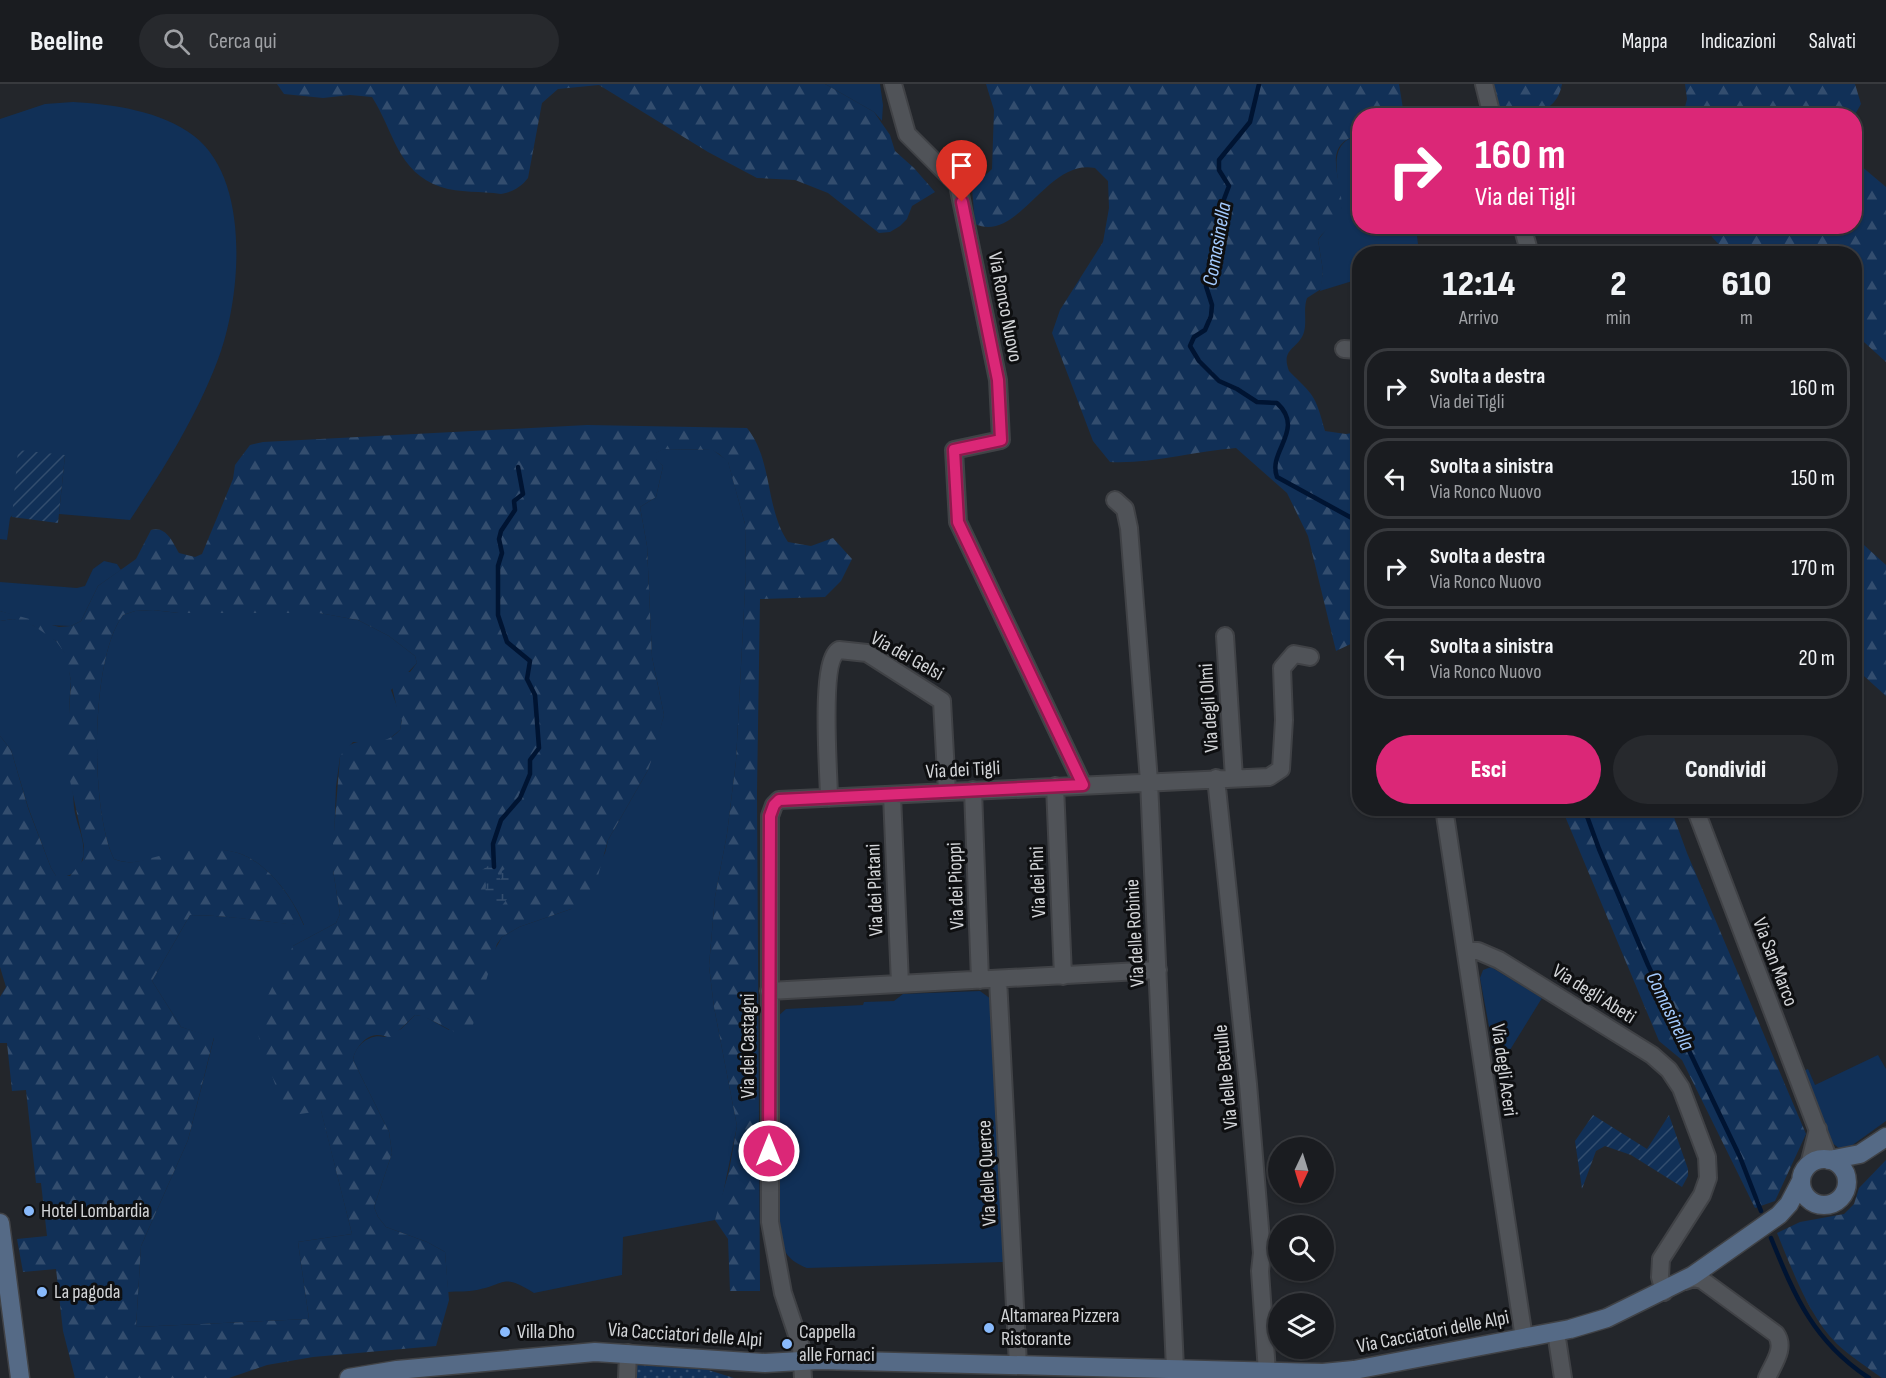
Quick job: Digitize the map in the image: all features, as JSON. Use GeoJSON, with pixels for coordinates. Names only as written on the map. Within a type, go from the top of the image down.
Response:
{"type":"FeatureCollection","features":[{"type":"Feature","properties":{"kind":"street","name":"Via Ronco Nuovo"},"geometry":{"type":"LineString","coordinates":[[893,84],[907,134],[958,185],[998,380],[1001,440],[954,450],[958,522],[1083,785]]}},
{"type":"Feature","properties":{"kind":"street"},"geometry":{"type":"LineString","coordinates":[[1484,84],[1490,108]]}},
{"type":"Feature","properties":{"kind":"street","name":"Via delle Robinie"},"geometry":{"type":"LineString","coordinates":[[1115,500],[1125,509],[1129,528],[1149,781],[1175,1369]]}},
{"type":"Feature","properties":{"kind":"street","name":"Via degli Olmi"},"geometry":{"type":"LineString","coordinates":[[1225,636],[1234,778]]}},
{"type":"Feature","properties":{"kind":"street","name":"Via dei Gelsi"},"geometry":{"type":"LineString","coordinates":[[829,798],[827,694],[832,656],[841,650],[867,653],[942,701],[947,792]]}},
{"type":"Feature","properties":{"kind":"street","name":"Via degli Olmi"},"geometry":{"type":"LineString","coordinates":[[1149,781],[1269,777],[1281,769],[1284,720],[1282,668],[1294,654],[1310,657]]}},
{"type":"Feature","properties":{"kind":"street","name":"Via delle Betulle"},"geometry":{"type":"LineString","coordinates":[[1216,778],[1253,1135],[1267,1372]]}},
{"type":"Feature","properties":{"kind":"street","name":"Via dei Tigli"},"geometry":{"type":"LineString","coordinates":[[779,800],[1149,781]]}},
{"type":"Feature","properties":{"kind":"street","name":"Via dei Pini"},"geometry":{"type":"LineString","coordinates":[[1055,786],[1063,976]]}},
{"type":"Feature","properties":{"kind":"street","name":"Via dei Pioppi"},"geometry":{"type":"LineString","coordinates":[[973,790],[980,980]]}},
{"type":"Feature","properties":{"kind":"street","name":"Via dei Platani"},"geometry":{"type":"LineString","coordinates":[[892,795],[900,984]]}},
{"type":"Feature","properties":{"kind":"street","name":"Via dei Castagni"},"geometry":{"type":"LineString","coordinates":[[779,800],[774,805],[770,816],[771,1222],[778,1273],[797,1331],[803,1370]]}},
{"type":"Feature","properties":{"kind":"street","name":"Via degli Aceri"},"geometry":{"type":"LineString","coordinates":[[1445,816],[1524,1338]]}},
{"type":"Feature","properties":{"kind":"street","name":"Via San Marco"},"geometry":{"type":"LineString","coordinates":[[1698,816],[1829,1160]]}},
{"type":"Feature","properties":{"kind":"street","name":"Via degli Abeti"},"geometry":{"type":"LineString","coordinates":[[1466,951],[1478,951],[1499,960],[1652,1055],[1676,1079],[1709,1167],[1702,1195],[1661,1259],[1660,1277],[1664,1292]]}},
{"type":"Feature","properties":{"kind":"street"},"geometry":{"type":"LineString","coordinates":[[769,992],[1158,970]]}},
{"type":"Feature","properties":{"kind":"street","name":"Via delle Querce"},"geometry":{"type":"LineString","coordinates":[[998,979],[1018,1365]]}},
{"type":"Feature","properties":{"kind":"street"},"geometry":{"type":"LineString","coordinates":[[1818,1130],[1805,1173],[1806,1196],[1820,1204]]}},
{"type":"Feature","properties":{"kind":"street","name":"Via Cacciatori delle Alpi"},"geometry":{"type":"LineString","coordinates":[[349,1378],[438,1366],[595,1352],[765,1363],[803,1370],[1018,1365],[1125,1373],[1175,1369],[1219,1374],[1343,1372],[1556,1332],[1607,1318],[1685,1281],[1779,1215],[1790,1204],[1805,1173],[1815,1161],[1851,1157],[1886,1137]]}},
{"type":"Feature","properties":{"kind":"street","name":"Via Cacciatori delle Alpi"},"geometry":{"type":"LineString","coordinates":[[1779,1215],[1839,1199],[1852,1169],[1868,1149]]}},
{"type":"Feature","properties":{"kind":"street"},"geometry":{"type":"LineString","coordinates":[[1829,1160],[1836,1162],[1845,1173],[1846,1187]]}},
{"type":"Feature","properties":{"kind":"street"},"geometry":{"type":"LineString","coordinates":[[0,1223],[20,1378]]}},
{"type":"Feature","properties":{"kind":"street"},"geometry":{"type":"LineString","coordinates":[[1717,1259],[1712,1265],[1713,1273],[1737,1304]]}},
{"type":"Feature","properties":{"kind":"street"},"geometry":{"type":"LineString","coordinates":[[1685,1281],[1699,1279],[1770,1328],[1780,1340],[1780,1350],[1767,1378]]}},
{"type":"Feature","properties":{"kind":"street"},"geometry":{"type":"LineString","coordinates":[[10,1378],[7,1352],[13,1325]]}},
{"type":"Feature","properties":{"kind":"street"},"geometry":{"type":"LineString","coordinates":[[1556,1332],[1563,1378]]}},
{"type":"Feature","properties":{"kind":"street"},"geometry":{"type":"LineString","coordinates":[[627,1378],[628,1353]]}},
{"type":"Feature","properties":{"kind":"green space"},"geometry":{"type":"Polygon","coordinates":[[[277,84],[825,84],[874,112],[890,135],[895,151],[935,192],[912,206],[907,219],[900,226],[890,232],[879,233],[828,193],[795,180],[757,178],[708,152],[599,85],[558,89],[542,103],[528,178],[520,186],[501,194],[455,190],[426,180],[406,161],[372,97],[350,95],[323,98],[284,94],[277,84]]]}},
{"type":"Feature","properties":{"kind":"green space"},"geometry":{"type":"Polygon","coordinates":[[[825,84],[880,84],[883,105],[882,121],[874,112],[825,84]]]}},
{"type":"Feature","properties":{"kind":"green space"},"geometry":{"type":"Polygon","coordinates":[[[986,84],[1399,84],[1403,108],[1352,108],[1352,138],[1339,147],[1336,156],[1341,211],[1337,219],[1318,240],[1323,271],[1321,289],[1307,298],[1302,338],[1288,353],[1287,358],[1289,371],[1309,391],[1316,402],[1325,431],[1352,433],[1352,643],[1336,651],[1308,536],[1287,493],[1236,448],[1142,461],[1110,462],[1093,441],[1052,333],[1060,310],[1103,242],[1109,208],[1108,181],[1095,168],[1078,168],[1062,175],[1005,222],[991,227],[975,224],[972,188],[992,169],[994,110],[986,84]]]}},
{"type":"Feature","properties":{"kind":"green space"},"geometry":{"type":"Polygon","coordinates":[[[1487,84],[1562,84],[1559,95],[1546,108],[1498,108],[1487,84]]]}},
{"type":"Feature","properties":{"kind":"green space"},"geometry":{"type":"Polygon","coordinates":[[[1685,84],[1855,84],[1861,104],[1859,108],[1685,108],[1687,99],[1685,84]]]}},
{"type":"Feature","properties":{"kind":"green space"},"geometry":{"type":"Polygon","coordinates":[[[73,102],[136,110],[167,120],[194,136],[212,155],[225,179],[232,207],[236,238],[233,299],[221,351],[203,395],[169,459],[130,520],[59,514],[65,455],[10,518],[7,540],[0,539],[0,119],[45,104],[73,102]]]}},
{"type":"Feature","properties":{"kind":"green space"},"geometry":{"type":"Polygon","coordinates":[[[1352,138],[1352,234],[1417,234],[1418,246],[1352,246],[1352,281],[1320,291],[1323,271],[1318,240],[1341,210],[1337,156],[1341,147],[1352,138]]]}},
{"type":"Feature","properties":{"kind":"green space"},"geometry":{"type":"Polygon","coordinates":[[[1862,167],[1886,187],[1886,362],[1862,340],[1862,246],[1720,246],[1710,234],[1862,234],[1862,167]]]}},
{"type":"Feature","properties":{"kind":"green space"},"geometry":{"type":"Polygon","coordinates":[[[587,425],[747,428],[761,455],[776,514],[788,542],[811,546],[833,538],[852,559],[841,581],[825,597],[760,599],[757,792],[760,1291],[730,1291],[728,1239],[715,1220],[729,1171],[737,1126],[714,1007],[709,966],[715,897],[727,834],[736,761],[746,571],[745,524],[728,462],[712,450],[664,449],[656,453],[656,459],[663,466],[656,497],[640,507],[647,546],[652,657],[664,715],[648,770],[608,840],[594,890],[571,909],[519,927],[502,937],[497,944],[472,1028],[467,1035],[415,1015],[392,1037],[377,1035],[368,1038],[361,1044],[354,1056],[353,1060],[389,1132],[392,1153],[374,1207],[378,1217],[386,1227],[427,1242],[445,1252],[449,1300],[436,1346],[313,1357],[267,1365],[229,1378],[75,1378],[63,1331],[56,1269],[23,1272],[17,1239],[47,1236],[41,1183],[36,1183],[26,1090],[12,1091],[7,1043],[0,1043],[0,997],[6,987],[0,967],[0,736],[11,750],[28,808],[51,868],[56,876],[70,876],[83,860],[84,846],[69,776],[67,747],[71,681],[64,652],[56,641],[34,626],[13,619],[0,621],[0,611],[59,627],[71,626],[81,621],[98,586],[136,559],[151,530],[165,532],[179,553],[195,557],[202,554],[233,479],[235,465],[250,445],[263,442],[587,425]],[[153,610],[135,611],[123,615],[112,636],[104,665],[99,698],[98,772],[106,836],[114,859],[134,862],[175,853],[204,850],[224,850],[241,854],[261,866],[279,884],[293,904],[304,926],[233,917],[190,915],[152,981],[181,1027],[214,1037],[188,1140],[141,1246],[136,1327],[309,1319],[298,1242],[352,1234],[321,1111],[286,1116],[254,1023],[293,946],[336,923],[340,914],[333,870],[333,844],[340,757],[346,748],[353,744],[383,741],[400,730],[402,720],[398,713],[391,682],[397,672],[410,672],[417,663],[415,656],[389,636],[358,620],[319,613],[179,613],[153,610]]]}},
{"type":"Feature","properties":{"kind":"green space"},"geometry":{"type":"Polygon","coordinates":[[[663,449],[713,450],[728,461],[745,524],[746,571],[736,761],[727,834],[715,897],[709,966],[714,1007],[737,1126],[720,1208],[715,1220],[623,1237],[622,1275],[534,1293],[510,1282],[474,1291],[448,1292],[445,1252],[427,1242],[386,1227],[374,1207],[392,1153],[389,1132],[353,1060],[354,1055],[364,1041],[379,1036],[385,1037],[401,1029],[415,1015],[424,1016],[449,1030],[502,937],[519,927],[571,909],[605,853],[608,840],[648,770],[664,715],[652,657],[647,546],[640,507],[656,497],[663,466],[655,459],[655,453],[663,449]]]}},
{"type":"Feature","properties":{"kind":"green space"},"geometry":{"type":"Polygon","coordinates":[[[18,450],[65,455],[58,523],[12,517],[18,450]]]}},
{"type":"Feature","properties":{"kind":"green space"},"geometry":{"type":"Polygon","coordinates":[[[1862,543],[1886,565],[1886,696],[1862,674],[1862,543]]]}},
{"type":"Feature","properties":{"kind":"green space"},"geometry":{"type":"Polygon","coordinates":[[[104,561],[117,564],[121,570],[98,586],[81,621],[71,626],[43,625],[0,611],[0,582],[77,588],[85,586],[93,569],[104,561]]]}},
{"type":"Feature","properties":{"kind":"green space"},"geometry":{"type":"Polygon","coordinates":[[[153,610],[179,613],[320,613],[358,620],[389,636],[415,656],[417,663],[391,690],[402,720],[400,730],[384,743],[353,742],[340,757],[336,787],[333,870],[340,914],[336,923],[293,946],[321,1110],[352,1234],[298,1242],[309,1319],[136,1327],[141,1246],[188,1140],[214,1038],[181,1027],[152,981],[190,915],[304,925],[279,884],[261,866],[241,854],[212,850],[138,862],[114,859],[106,836],[98,772],[99,698],[104,665],[112,636],[123,615],[135,611],[153,610]]]}},
{"type":"Feature","properties":{"kind":"green space"},"geometry":{"type":"Polygon","coordinates":[[[13,619],[35,626],[49,635],[61,646],[68,663],[71,681],[69,728],[74,807],[84,850],[77,870],[61,877],[56,876],[51,868],[28,807],[11,750],[0,736],[0,621],[13,619]]]}},
{"type":"Feature","properties":{"kind":"green space"},"geometry":{"type":"Polygon","coordinates":[[[1565,816],[1674,816],[1687,853],[1806,1134],[1775,1201],[1755,1208],[1682,1060],[1659,1041],[1565,816]]]}},
{"type":"Feature","properties":{"kind":"green space"},"geometry":{"type":"Polygon","coordinates":[[[488,866],[494,867],[501,880],[507,899],[501,907],[493,906],[485,898],[486,885],[482,870],[488,866]]]}},
{"type":"Feature","properties":{"kind":"green space"},"geometry":{"type":"Polygon","coordinates":[[[506,868],[513,871],[516,879],[514,886],[508,889],[501,880],[502,871],[506,868]]]}},
{"type":"Feature","properties":{"kind":"green space"},"geometry":{"type":"Polygon","coordinates":[[[1491,967],[1542,998],[1505,1058],[1495,1059],[1480,978],[1483,970],[1491,967]]]}},
{"type":"Feature","properties":{"kind":"green space"},"geometry":{"type":"Polygon","coordinates":[[[980,991],[991,999],[1003,1262],[807,1268],[791,1259],[782,1246],[778,1234],[777,1017],[786,1009],[863,1005],[864,1002],[894,1001],[903,994],[980,991]]]}},
{"type":"Feature","properties":{"kind":"green space"},"geometry":{"type":"Polygon","coordinates":[[[1878,1055],[1886,1069],[1886,1121],[1847,1149],[1840,1149],[1831,1142],[1800,1072],[1808,1069],[1815,1085],[1878,1055]]]}},
{"type":"Feature","properties":{"kind":"green space"},"geometry":{"type":"Polygon","coordinates":[[[1593,1115],[1647,1149],[1669,1115],[1688,1169],[1688,1176],[1682,1187],[1631,1155],[1605,1146],[1596,1151],[1582,1189],[1575,1141],[1593,1115]]]}},
{"type":"Feature","properties":{"kind":"green space"},"geometry":{"type":"Polygon","coordinates":[[[1886,1160],[1886,1378],[1882,1378],[1842,1349],[1818,1320],[1802,1292],[1777,1233],[1800,1222],[1844,1214],[1854,1204],[1859,1188],[1886,1160]]]}},
{"type":"Feature","properties":{"kind":"green space"},"geometry":{"type":"Polygon","coordinates":[[[637,1365],[705,1369],[734,1378],[637,1378],[637,1365]]]}},
{"type":"Feature","properties":{"kind":"waterway","name":"Comasinella"},"geometry":{"type":"LineString","coordinates":[[1259,84],[1250,122],[1219,160],[1219,170],[1229,186],[1218,215],[1206,286],[1212,305],[1211,316],[1205,330],[1194,337],[1190,346],[1199,361],[1219,381],[1257,402],[1277,403],[1285,413],[1288,422],[1287,431],[1275,467],[1277,477],[1352,518]]}},
{"type":"Feature","properties":{"kind":"waterway"},"geometry":{"type":"LineString","coordinates":[[494,867],[493,844],[501,820],[520,798],[530,774],[530,760],[539,748],[535,695],[527,679],[530,661],[507,642],[498,615],[498,566],[502,553],[499,539],[501,531],[515,510],[514,501],[523,494],[518,467]]}},
{"type":"Feature","properties":{"kind":"waterway","name":"Comasinella"},"geometry":{"type":"LineString","coordinates":[[1587,816],[1648,965],[1740,1157],[1761,1211]]}},
{"type":"Feature","properties":{"kind":"waterway","name":"Comasinella"},"geometry":{"type":"LineString","coordinates":[[1771,1238],[1808,1317],[1834,1349],[1869,1378]]}},
{"type":"Feature","properties":{"kind":"place","name":"Hotel Lombardia"},"geometry":{"type":"Point","coordinates":[29,1211]}},
{"type":"Feature","properties":{"kind":"place","name":"La pagoda"},"geometry":{"type":"Point","coordinates":[42,1292]}},
{"type":"Feature","properties":{"kind":"place","name":"Altamarea Pizzera Ristorante"},"geometry":{"type":"Point","coordinates":[989,1328]}},
{"type":"Feature","properties":{"kind":"place","name":"Villa Dho"},"geometry":{"type":"Point","coordinates":[505,1332]}},
{"type":"Feature","properties":{"kind":"place","name":"Cappella alle Fornaci"},"geometry":{"type":"Point","coordinates":[787,1344]}},
{"type":"Feature","properties":{"kind":"route"},"geometry":{"type":"LineString","coordinates":[[769,1151],[770,816],[774,805],[779,800],[1083,785],[958,522],[954,450],[1001,440],[998,380],[990,348],[971,237],[962,202]]}}]}
